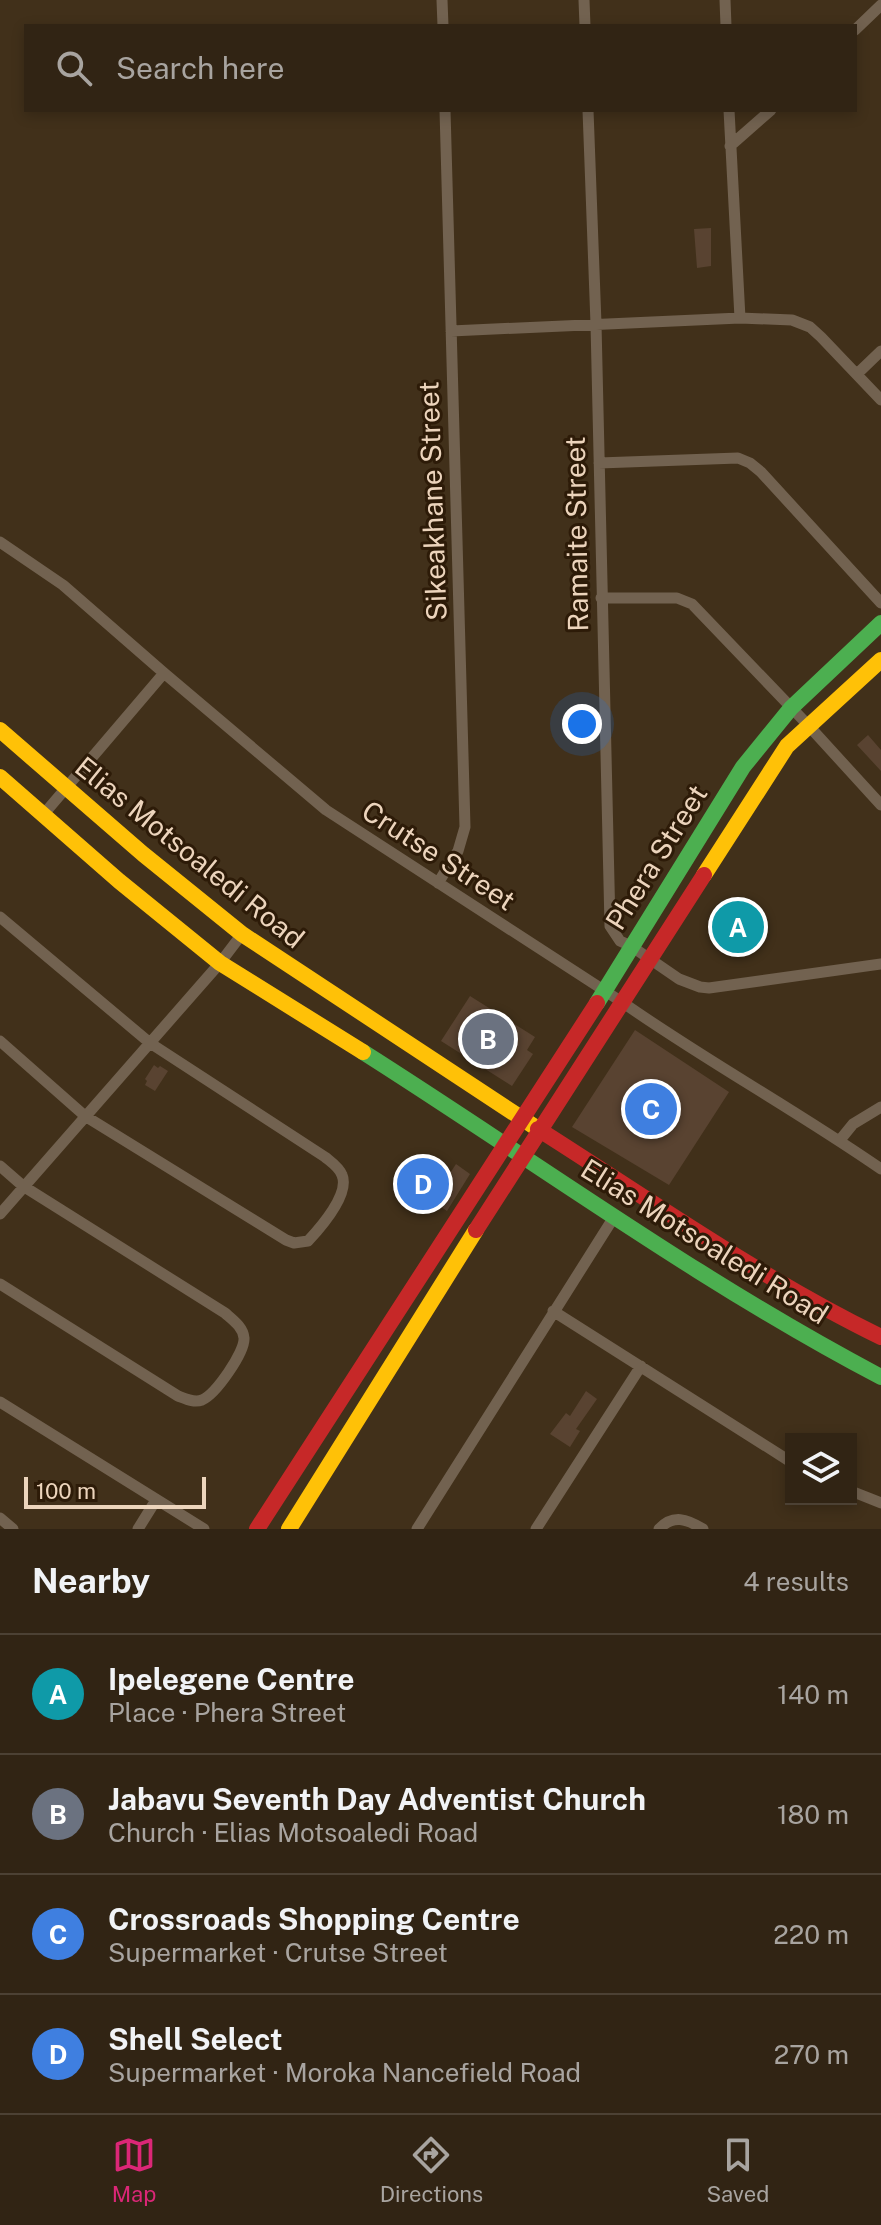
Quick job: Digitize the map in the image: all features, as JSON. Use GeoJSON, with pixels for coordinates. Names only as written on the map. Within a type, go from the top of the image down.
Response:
{"type":"FeatureCollection","features":[{"type":"Feature","properties":{"kind":"main road","name":"Phera Street"},"geometry":{"type":"LineString","coordinates":[[257,1529],[605,991],[743,767],[791,708],[881,623]]}},
{"type":"Feature","properties":{"kind":"main road","name":"Phera Street"},"geometry":{"type":"LineString","coordinates":[[289,1529],[523,1155],[787,746],[881,660]]}},
{"type":"Feature","properties":{"kind":"main road","name":"Elias Motsoaledi Road"},"geometry":{"type":"LineString","coordinates":[[0,730],[242,934],[473,1087],[773,1278],[881,1337]]}},
{"type":"Feature","properties":{"kind":"main road","name":"Elias Motsoaledi Road"},"geometry":{"type":"LineString","coordinates":[[0,777],[119,881],[220,963],[458,1112],[614,1217],[822,1346],[881,1377]]}},
{"type":"Feature","properties":{"kind":"main road"},"geometry":{"type":"LineString","coordinates":[[458,1112],[473,1087]]}},
{"type":"Feature","properties":{"kind":"main road"},"geometry":{"type":"LineString","coordinates":[[452,1227],[470,1239]]}},
{"type":"Feature","properties":{"kind":"street"},"geometry":{"type":"LineString","coordinates":[[442,0],[443,24]]}},
{"type":"Feature","properties":{"kind":"street"},"geometry":{"type":"LineString","coordinates":[[584,0],[585,24]]}},
{"type":"Feature","properties":{"kind":"street"},"geometry":{"type":"LineString","coordinates":[[725,0],[726,24]]}},
{"type":"Feature","properties":{"kind":"street"},"geometry":{"type":"LineString","coordinates":[[857,28],[881,5]]}},
{"type":"Feature","properties":{"kind":"street","name":"Sikeakhane Street"},"geometry":{"type":"LineString","coordinates":[[438,883],[458,851],[465,827],[445,112]]}},
{"type":"Feature","properties":{"kind":"street","name":"Ramaite Street"},"geometry":{"type":"LineString","coordinates":[[588,112],[610,926],[616,936],[631,946]]}},
{"type":"Feature","properties":{"kind":"street"},"geometry":{"type":"LineString","coordinates":[[729,112],[740,318]]}},
{"type":"Feature","properties":{"kind":"street"},"geometry":{"type":"LineString","coordinates":[[730,146],[769,112]]}},
{"type":"Feature","properties":{"kind":"street"},"geometry":{"type":"LineString","coordinates":[[451,331],[740,318],[801,323],[821,337],[881,400]]}},
{"type":"Feature","properties":{"kind":"street"},"geometry":{"type":"LineString","coordinates":[[857,374],[881,351]]}},
{"type":"Feature","properties":{"kind":"street"},"geometry":{"type":"LineString","coordinates":[[599,463],[744,459],[761,472],[881,603]]}},
{"type":"Feature","properties":{"kind":"street","name":"Crutse Street"},"geometry":{"type":"LineString","coordinates":[[0,542],[63,585],[326,810],[667,1034],[840,1140],[881,1169]]}},
{"type":"Feature","properties":{"kind":"street"},"geometry":{"type":"LineString","coordinates":[[601,598],[677,598],[692,604],[881,805]]}},
{"type":"Feature","properties":{"kind":"street"},"geometry":{"type":"LineString","coordinates":[[43,815],[164,673]]}},
{"type":"Feature","properties":{"kind":"street"},"geometry":{"type":"LineString","coordinates":[[0,917],[150,1043],[341,1170],[344,1179],[342,1190],[333,1208],[308,1241],[294,1243],[85,1116],[0,1041]]}},
{"type":"Feature","properties":{"kind":"street"},"geometry":{"type":"LineString","coordinates":[[0,1214],[242,934]]}},
{"type":"Feature","properties":{"kind":"street"},"geometry":{"type":"LineString","coordinates":[[631,946],[679,979],[709,988],[881,964]]}},
{"type":"Feature","properties":{"kind":"street"},"geometry":{"type":"LineString","coordinates":[[840,1140],[853,1124],[881,1107]]}},
{"type":"Feature","properties":{"kind":"street"},"geometry":{"type":"LineString","coordinates":[[0,1166],[23,1186],[225,1313],[242,1330],[242,1349],[214,1392],[198,1401],[190,1401],[0,1284]]}},
{"type":"Feature","properties":{"kind":"street"},"geometry":{"type":"LineString","coordinates":[[417,1529],[614,1217]]}},
{"type":"Feature","properties":{"kind":"street"},"geometry":{"type":"LineString","coordinates":[[553,1311],[785,1458]]}},
{"type":"Feature","properties":{"kind":"street"},"geometry":{"type":"LineString","coordinates":[[536,1529],[641,1366]]}},
{"type":"Feature","properties":{"kind":"street"},"geometry":{"type":"LineString","coordinates":[[0,1402],[204,1529]]}},
{"type":"Feature","properties":{"kind":"street"},"geometry":{"type":"LineString","coordinates":[[857,1493],[881,1503]]}},
{"type":"Feature","properties":{"kind":"street"},"geometry":{"type":"LineString","coordinates":[[138,1529],[156,1500]]}},
{"type":"Feature","properties":{"kind":"street"},"geometry":{"type":"LineString","coordinates":[[0,1518],[13,1529]]}},
{"type":"Feature","properties":{"kind":"street"},"geometry":{"type":"LineString","coordinates":[[659,1529],[674,1519],[689,1520],[703,1529]]}},
{"type":"Feature","properties":{"kind":"building"},"geometry":{"type":"Polygon","coordinates":[[[711,228],[711,266],[697,268],[694,229],[711,228]]]}},
{"type":"Feature","properties":{"kind":"building"},"geometry":{"type":"Polygon","coordinates":[[[868,735],[881,750],[881,771],[857,745],[868,735]]]}},
{"type":"Feature","properties":{"kind":"building"},"geometry":{"type":"Polygon","coordinates":[[[738,900],[757,908],[765,927],[757,946],[738,954],[719,946],[711,927],[719,908],[738,900]]]}},
{"type":"Feature","properties":{"kind":"building"},"geometry":{"type":"Polygon","coordinates":[[[470,996],[535,1037],[527,1050],[533,1054],[512,1086],[441,1041],[470,996]]]}},
{"type":"Feature","properties":{"kind":"building"},"geometry":{"type":"Polygon","coordinates":[[[635,1030],[729,1092],[669,1185],[572,1127],[635,1030]]]}},
{"type":"Feature","properties":{"kind":"building"},"geometry":{"type":"Polygon","coordinates":[[[154,1065],[168,1071],[155,1091],[145,1085],[145,1079],[154,1065]]]}},
{"type":"Feature","properties":{"kind":"building"},"geometry":{"type":"Polygon","coordinates":[[[456,1164],[470,1174],[447,1211],[422,1194],[433,1178],[443,1184],[456,1164]]]}},
{"type":"Feature","properties":{"kind":"building"},"geometry":{"type":"Polygon","coordinates":[[[586,1391],[597,1399],[576,1429],[580,1431],[570,1447],[550,1434],[566,1413],[570,1416],[586,1391]]]}},
{"type":"Feature","properties":{"kind":"traffic: fast"},"geometry":{"type":"LineString","coordinates":[[597,1003],[743,767],[791,708],[881,623]]}},
{"type":"Feature","properties":{"kind":"traffic: fast"},"geometry":{"type":"LineString","coordinates":[[363,1052],[683,1261],[881,1377]]}},
{"type":"Feature","properties":{"kind":"traffic: slow"},"geometry":{"type":"LineString","coordinates":[[704,875],[787,746],[881,660]]}},
{"type":"Feature","properties":{"kind":"traffic: slow"},"geometry":{"type":"LineString","coordinates":[[0,730],[143,854],[242,934],[538,1129]]}},
{"type":"Feature","properties":{"kind":"traffic: slow"},"geometry":{"type":"LineString","coordinates":[[0,777],[119,881],[220,963],[363,1052]]}},
{"type":"Feature","properties":{"kind":"traffic: slow"},"geometry":{"type":"LineString","coordinates":[[289,1529],[476,1230]]}},
{"type":"Feature","properties":{"kind":"traffic: jam"},"geometry":{"type":"LineString","coordinates":[[476,1230],[704,875]]}},
{"type":"Feature","properties":{"kind":"traffic: jam"},"geometry":{"type":"LineString","coordinates":[[257,1529],[597,1003]]}},
{"type":"Feature","properties":{"kind":"traffic: jam"},"geometry":{"type":"LineString","coordinates":[[538,1129],[750,1264],[881,1337]]}},
{"type":"Feature","properties":{"kind":"place","name":"Ipelegene Centre"},"geometry":{"type":"Point","coordinates":[738,927]}},
{"type":"Feature","properties":{"kind":"place","name":"Jabavu Seventh Day Adventist Church"},"geometry":{"type":"Point","coordinates":[488,1039]}},
{"type":"Feature","properties":{"kind":"place","name":"Crossroads Shopping Centre"},"geometry":{"type":"Point","coordinates":[651,1109]}},
{"type":"Feature","properties":{"kind":"place","name":"Shell Select"},"geometry":{"type":"Point","coordinates":[423,1184]}}]}
